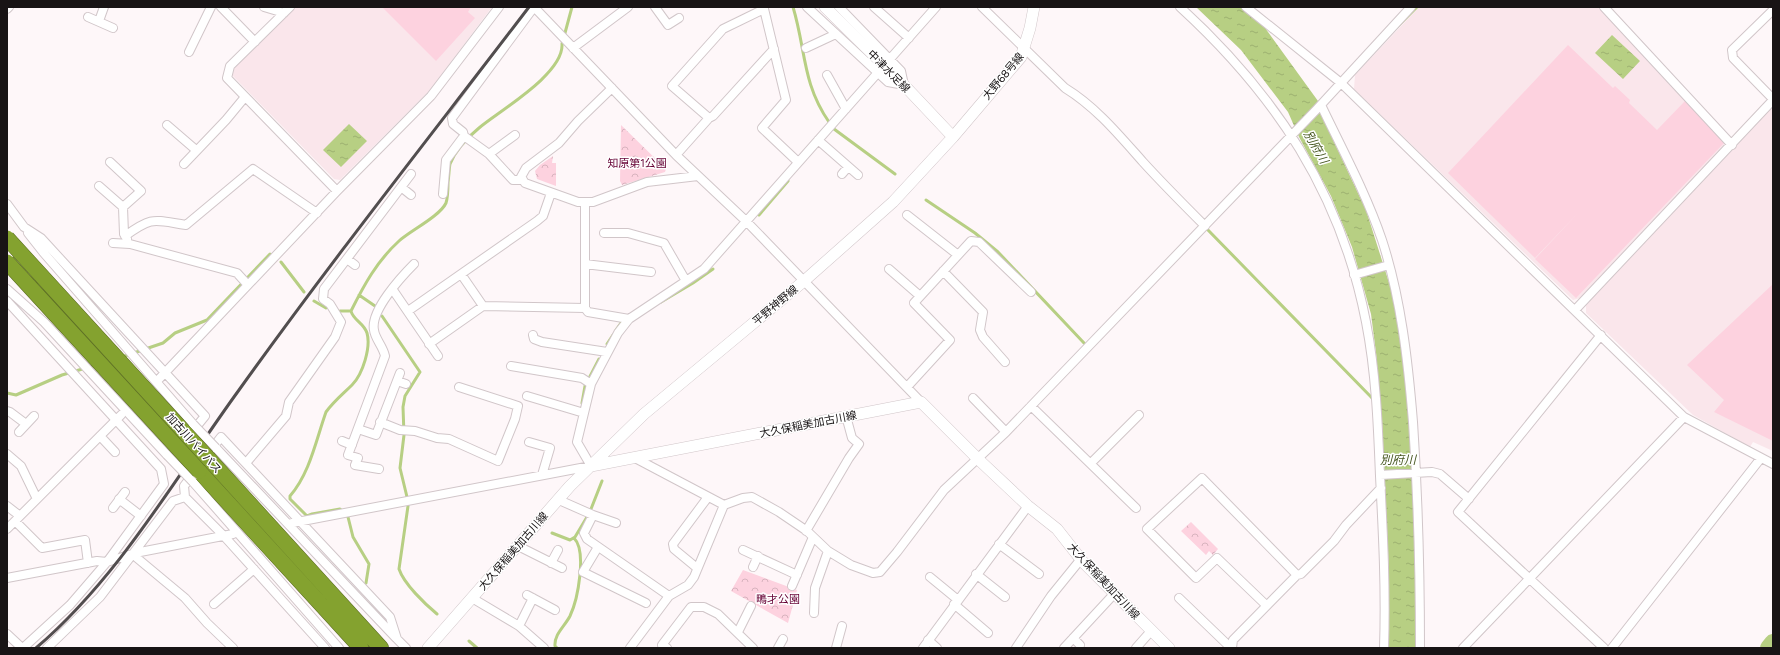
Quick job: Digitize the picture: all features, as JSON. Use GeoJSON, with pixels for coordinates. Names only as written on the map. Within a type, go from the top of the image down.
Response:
{"type":"FeatureCollection","features":[{"type":"Feature","properties":{"kind":"highway","name":"加古川バイパス"},"geometry":{"type":"LineString","coordinates":[[7,232],[12,243],[212,454],[381,648]]}},
{"type":"Feature","properties":{"kind":"highway","name":"加古川バイパス"},"geometry":{"type":"LineString","coordinates":[[7,262],[196,476],[361,648]]}},
{"type":"Feature","properties":{"kind":"highway"},"geometry":{"type":"LineString","coordinates":[[7,270],[34,292]]}},
{"type":"Feature","properties":{"kind":"main road","name":"中津水足線"},"geometry":{"type":"LineString","coordinates":[[824,7],[904,85],[953,137]]}},
{"type":"Feature","properties":{"kind":"main road","name":"大野68号線"},"geometry":{"type":"LineString","coordinates":[[953,137],[1021,57],[1025,49],[1034,7]]}},
{"type":"Feature","properties":{"kind":"main road","name":"平野神野線"},"geometry":{"type":"LineString","coordinates":[[591,466],[644,414],[804,281],[893,202],[953,137]]}},
{"type":"Feature","properties":{"kind":"main road","name":"大久保稲美加古川線"},"geometry":{"type":"LineString","coordinates":[[428,648],[591,466],[921,402],[1028,506],[1057,529],[1081,559],[1169,648]]}},
{"type":"Feature","properties":{"kind":"street"},"geometry":{"type":"LineString","coordinates":[[99,21],[104,7]]}},
{"type":"Feature","properties":{"kind":"street"},"geometry":{"type":"LineString","coordinates":[[189,52],[211,7]]}},
{"type":"Feature","properties":{"kind":"street"},"geometry":{"type":"LineString","coordinates":[[221,7],[255,42]]}},
{"type":"Feature","properties":{"kind":"street"},"geometry":{"type":"LineString","coordinates":[[264,7],[287,10]]}},
{"type":"Feature","properties":{"kind":"street"},"geometry":{"type":"LineString","coordinates":[[162,376],[337,191],[431,96],[499,7]]}},
{"type":"Feature","properties":{"kind":"street"},"geometry":{"type":"LineString","coordinates":[[523,180],[514,180],[489,154],[464,136],[463,132],[453,124],[452,118],[534,7],[676,155],[747,222],[921,402]]}},
{"type":"Feature","properties":{"kind":"street"},"geometry":{"type":"LineString","coordinates":[[573,48],[618,10],[628,7]]}},
{"type":"Feature","properties":{"kind":"street"},"geometry":{"type":"LineString","coordinates":[[655,7],[668,25],[679,18]]}},
{"type":"Feature","properties":{"kind":"street"},"geometry":{"type":"LineString","coordinates":[[808,7],[836,34],[884,66]]}},
{"type":"Feature","properties":{"kind":"street"},"geometry":{"type":"LineString","coordinates":[[839,7],[884,66]]}},
{"type":"Feature","properties":{"kind":"street"},"geometry":{"type":"LineString","coordinates":[[874,7],[909,38]]}},
{"type":"Feature","properties":{"kind":"street"},"geometry":{"type":"LineString","coordinates":[[292,523],[591,466],[577,442],[589,382],[618,333],[629,318],[704,269],[936,7]]}},
{"type":"Feature","properties":{"kind":"street"},"geometry":{"type":"LineString","coordinates":[[982,7],[1065,88],[1082,98],[1126,142],[1169,190],[1205,226]]}},
{"type":"Feature","properties":{"kind":"street"},"geometry":{"type":"LineString","coordinates":[[1180,7],[1240,67],[1262,93],[1292,134],[1319,182],[1344,239],[1366,322],[1372,355],[1385,556],[1384,648]]}},
{"type":"Feature","properties":{"kind":"street"},"geometry":{"type":"LineString","coordinates":[[1246,7],[1341,82],[1684,417],[1773,464]]}},
{"type":"Feature","properties":{"kind":"street"},"geometry":{"type":"LineString","coordinates":[[630,648],[669,596],[688,584],[697,568],[724,505],[743,498],[752,497],[779,512],[806,531],[828,551],[851,565],[874,573],[880,572],[944,490],[1006,432],[1319,107],[1411,7]]}},
{"type":"Feature","properties":{"kind":"street"},"geometry":{"type":"LineString","coordinates":[[1604,7],[1732,145]]}},
{"type":"Feature","properties":{"kind":"street"},"geometry":{"type":"LineString","coordinates":[[709,118],[672,86],[723,29],[764,9],[786,100],[762,128],[798,162]]}},
{"type":"Feature","properties":{"kind":"street"},"geometry":{"type":"LineString","coordinates":[[287,10],[230,66],[227,78],[337,191]]}},
{"type":"Feature","properties":{"kind":"street"},"geometry":{"type":"LineString","coordinates":[[1576,310],[1773,100],[1733,58],[1731,54],[1732,50],[1773,10]]}},
{"type":"Feature","properties":{"kind":"street"},"geometry":{"type":"LineString","coordinates":[[88,16],[113,28]]}},
{"type":"Feature","properties":{"kind":"street"},"geometry":{"type":"LineString","coordinates":[[806,48],[836,34]]}},
{"type":"Feature","properties":{"kind":"street"},"geometry":{"type":"LineString","coordinates":[[676,155],[774,49]]}},
{"type":"Feature","properties":{"kind":"street"},"geometry":{"type":"LineString","coordinates":[[827,75],[846,109]]}},
{"type":"Feature","properties":{"kind":"street"},"geometry":{"type":"LineString","coordinates":[[612,88],[578,121],[559,143],[526,168],[521,176],[525,183],[578,202],[593,202],[647,182],[698,176]]}},
{"type":"Feature","properties":{"kind":"street"},"geometry":{"type":"LineString","coordinates":[[184,164],[226,120],[245,97]]}},
{"type":"Feature","properties":{"kind":"street"},"geometry":{"type":"LineString","coordinates":[[1319,107],[1362,191],[1381,239],[1389,265],[1406,354],[1417,474],[1420,648]]}},
{"type":"Feature","properties":{"kind":"street"},"geometry":{"type":"LineString","coordinates":[[167,125],[196,150]]}},
{"type":"Feature","properties":{"kind":"street"},"geometry":{"type":"LineString","coordinates":[[489,154],[515,135]]}},
{"type":"Feature","properties":{"kind":"street"},"geometry":{"type":"LineString","coordinates":[[443,194],[446,160],[464,136]]}},
{"type":"Feature","properties":{"kind":"street"},"geometry":{"type":"LineString","coordinates":[[818,140],[858,175]]}},
{"type":"Feature","properties":{"kind":"street"},"geometry":{"type":"LineString","coordinates":[[110,162],[141,191],[123,207]]}},
{"type":"Feature","properties":{"kind":"street"},"geometry":{"type":"LineString","coordinates":[[842,174],[848,167]]}},
{"type":"Feature","properties":{"kind":"street"},"geometry":{"type":"LineString","coordinates":[[125,236],[142,223],[153,220],[186,225],[253,168],[317,213]]}},
{"type":"Feature","properties":{"kind":"street"},"geometry":{"type":"LineString","coordinates":[[246,463],[286,416],[289,402],[335,337],[341,322],[330,304],[323,299],[324,289],[411,174]]}},
{"type":"Feature","properties":{"kind":"street"},"geometry":{"type":"LineString","coordinates":[[99,186],[123,207],[125,236],[130,244]]}},
{"type":"Feature","properties":{"kind":"street"},"geometry":{"type":"LineString","coordinates":[[401,187],[411,195]]}},
{"type":"Feature","properties":{"kind":"street"},"geometry":{"type":"LineString","coordinates":[[408,311],[544,216],[551,193]]}},
{"type":"Feature","properties":{"kind":"street"},"geometry":{"type":"LineString","coordinates":[[585,202],[585,308],[588,312],[629,318]]}},
{"type":"Feature","properties":{"kind":"street"},"geometry":{"type":"LineString","coordinates":[[7,204],[43,252],[193,424],[212,454],[406,648]]}},
{"type":"Feature","properties":{"kind":"street"},"geometry":{"type":"LineString","coordinates":[[907,214],[958,255]]}},
{"type":"Feature","properties":{"kind":"street"},"geometry":{"type":"LineString","coordinates":[[24,227],[41,238],[140,346],[162,376],[205,416],[161,469]]}},
{"type":"Feature","properties":{"kind":"street"},"geometry":{"type":"LineString","coordinates":[[604,232],[628,233],[664,242],[686,281]]}},
{"type":"Feature","properties":{"kind":"street"},"geometry":{"type":"LineString","coordinates":[[907,387],[950,340],[914,303],[971,241],[980,242],[1031,292]]}},
{"type":"Feature","properties":{"kind":"street"},"geometry":{"type":"LineString","coordinates":[[113,243],[130,244],[237,273],[248,284]]}},
{"type":"Feature","properties":{"kind":"street"},"geometry":{"type":"LineString","coordinates":[[347,259],[355,266]]}},
{"type":"Feature","properties":{"kind":"street"},"geometry":{"type":"LineString","coordinates":[[379,469],[356,465],[358,458],[348,455],[385,356],[384,350],[374,330],[374,319],[392,290],[414,264]]}},
{"type":"Feature","properties":{"kind":"street"},"geometry":{"type":"LineString","coordinates":[[585,264],[651,272]]}},
{"type":"Feature","properties":{"kind":"street"},"geometry":{"type":"LineString","coordinates":[[1354,275],[1389,265]]}},
{"type":"Feature","properties":{"kind":"street"},"geometry":{"type":"LineString","coordinates":[[889,269],[920,296]]}},
{"type":"Feature","properties":{"kind":"street"},"geometry":{"type":"LineString","coordinates":[[943,271],[983,312],[980,330],[983,337],[1005,362]]}},
{"type":"Feature","properties":{"kind":"street"},"geometry":{"type":"LineString","coordinates":[[461,274],[483,306]]}},
{"type":"Feature","properties":{"kind":"street"},"geometry":{"type":"LineString","coordinates":[[7,288],[44,322],[167,455],[196,476],[339,648]]}},
{"type":"Feature","properties":{"kind":"street"},"geometry":{"type":"LineString","coordinates":[[392,290],[438,356]]}},
{"type":"Feature","properties":{"kind":"street"},"geometry":{"type":"LineString","coordinates":[[7,301],[11,311],[119,418],[161,469],[164,484],[107,562],[70,605],[22,648],[7,634]]}},
{"type":"Feature","properties":{"kind":"street"},"geometry":{"type":"LineString","coordinates":[[429,344],[483,306],[585,308]]}},
{"type":"Feature","properties":{"kind":"street"},"geometry":{"type":"LineString","coordinates":[[533,335],[534,339],[542,342],[607,352]]}},
{"type":"Feature","properties":{"kind":"street"},"geometry":{"type":"LineString","coordinates":[[1601,335],[1458,512],[1604,648]]}},
{"type":"Feature","properties":{"kind":"street"},"geometry":{"type":"LineString","coordinates":[[511,366],[527,366],[589,382]]}},
{"type":"Feature","properties":{"kind":"street"},"geometry":{"type":"LineString","coordinates":[[358,429],[376,435],[398,377],[406,384]]}},
{"type":"Feature","properties":{"kind":"street"},"geometry":{"type":"LineString","coordinates":[[380,422],[400,430],[415,431],[437,438],[449,439],[498,460],[515,419],[518,406],[459,387]]}},
{"type":"Feature","properties":{"kind":"street"},"geometry":{"type":"LineString","coordinates":[[527,396],[584,413]]}},
{"type":"Feature","properties":{"kind":"street"},"geometry":{"type":"LineString","coordinates":[[973,398],[1006,432]]}},
{"type":"Feature","properties":{"kind":"street"},"geometry":{"type":"LineString","coordinates":[[1031,406],[1136,508]]}},
{"type":"Feature","properties":{"kind":"street"},"geometry":{"type":"LineString","coordinates":[[7,411],[26,424]]}},
{"type":"Feature","properties":{"kind":"street"},"geometry":{"type":"LineString","coordinates":[[19,432],[34,416]]}},
{"type":"Feature","properties":{"kind":"street"},"geometry":{"type":"LineString","coordinates":[[806,531],[820,498],[859,444],[852,438],[846,416]]}},
{"type":"Feature","properties":{"kind":"street"},"geometry":{"type":"LineString","coordinates":[[1091,464],[1139,416]]}},
{"type":"Feature","properties":{"kind":"street"},"geometry":{"type":"LineString","coordinates":[[1463,648],[1684,417]]}},
{"type":"Feature","properties":{"kind":"street"},"geometry":{"type":"LineString","coordinates":[[7,529],[119,418]]}},
{"type":"Feature","properties":{"kind":"street"},"geometry":{"type":"LineString","coordinates":[[100,436],[115,452]]}},
{"type":"Feature","properties":{"kind":"street"},"geometry":{"type":"LineString","coordinates":[[325,648],[223,535],[185,497],[184,486],[221,437],[390,617],[397,639]]}},
{"type":"Feature","properties":{"kind":"street"},"geometry":{"type":"LineString","coordinates":[[342,441],[352,445]]}},
{"type":"Feature","properties":{"kind":"street"},"geometry":{"type":"LineString","coordinates":[[529,442],[550,448],[542,475]]}},
{"type":"Feature","properties":{"kind":"street"},"geometry":{"type":"LineString","coordinates":[[7,454],[21,466],[37,499]]}},
{"type":"Feature","properties":{"kind":"street"},"geometry":{"type":"LineString","coordinates":[[635,458],[724,505]]}},
{"type":"Feature","properties":{"kind":"street"},"geometry":{"type":"LineString","coordinates":[[1612,648],[1761,458]]}},
{"type":"Feature","properties":{"kind":"street"},"geometry":{"type":"LineString","coordinates":[[1380,475],[1432,472],[1440,474],[1469,498]]}},
{"type":"Feature","properties":{"kind":"street"},"geometry":{"type":"LineString","coordinates":[[1266,605],[1217,558],[1196,578],[1147,529],[1202,478],[1298,576]]}},
{"type":"Feature","properties":{"kind":"street"},"geometry":{"type":"LineString","coordinates":[[1232,648],[1233,640],[1266,605],[1301,574],[1334,541],[1346,525],[1381,488]]}},
{"type":"Feature","properties":{"kind":"street"},"geometry":{"type":"LineString","coordinates":[[113,508],[124,492]]}},
{"type":"Feature","properties":{"kind":"street"},"geometry":{"type":"LineString","coordinates":[[47,648],[100,597],[136,556],[173,501],[185,497]]}},
{"type":"Feature","properties":{"kind":"street"},"geometry":{"type":"LineString","coordinates":[[697,568],[674,550],[673,544],[708,497]]}},
{"type":"Feature","properties":{"kind":"street"},"geometry":{"type":"LineString","coordinates":[[119,499],[141,516]]}},
{"type":"Feature","properties":{"kind":"street"},"geometry":{"type":"LineString","coordinates":[[559,500],[616,523]]}},
{"type":"Feature","properties":{"kind":"street"},"geometry":{"type":"LineString","coordinates":[[7,506],[42,548],[84,540],[88,563]]}},
{"type":"Feature","properties":{"kind":"street"},"geometry":{"type":"LineString","coordinates":[[923,648],[976,574],[1028,506]]}},
{"type":"Feature","properties":{"kind":"street"},"geometry":{"type":"LineString","coordinates":[[593,515],[584,533],[587,539],[669,596]]}},
{"type":"Feature","properties":{"kind":"street"},"geometry":{"type":"LineString","coordinates":[[7,578],[97,561],[107,562],[233,534]]}},
{"type":"Feature","properties":{"kind":"street"},"geometry":{"type":"LineString","coordinates":[[792,586],[813,537]]}},
{"type":"Feature","properties":{"kind":"street"},"geometry":{"type":"LineString","coordinates":[[999,544],[1039,574]]}},
{"type":"Feature","properties":{"kind":"street"},"geometry":{"type":"LineString","coordinates":[[518,546],[562,568]]}},
{"type":"Feature","properties":{"kind":"street"},"geometry":{"type":"LineString","coordinates":[[598,546],[583,572],[646,602]]}},
{"type":"Feature","properties":{"kind":"street"},"geometry":{"type":"LineString","coordinates":[[551,563],[558,550]]}},
{"type":"Feature","properties":{"kind":"street"},"geometry":{"type":"LineString","coordinates":[[743,550],[797,574]]}},
{"type":"Feature","properties":{"kind":"street"},"geometry":{"type":"LineString","coordinates":[[814,613],[815,588],[828,551]]}},
{"type":"Feature","properties":{"kind":"street"},"geometry":{"type":"LineString","coordinates":[[136,556],[185,598],[207,623],[233,648]]}},
{"type":"Feature","properties":{"kind":"street"},"geometry":{"type":"LineString","coordinates":[[753,567],[758,556]]}},
{"type":"Feature","properties":{"kind":"street"},"geometry":{"type":"LineString","coordinates":[[1016,648],[1051,596],[1081,559]]}},
{"type":"Feature","properties":{"kind":"street"},"geometry":{"type":"LineString","coordinates":[[214,604],[254,569]]}},
{"type":"Feature","properties":{"kind":"street"},"geometry":{"type":"LineString","coordinates":[[976,574],[1005,597]]}},
{"type":"Feature","properties":{"kind":"street"},"geometry":{"type":"LineString","coordinates":[[930,578],[988,633]]}},
{"type":"Feature","properties":{"kind":"street"},"geometry":{"type":"LineString","coordinates":[[1064,648],[1114,594]]}},
{"type":"Feature","properties":{"kind":"street"},"geometry":{"type":"LineString","coordinates":[[519,626],[530,597],[555,610]]}},
{"type":"Feature","properties":{"kind":"street"},"geometry":{"type":"LineString","coordinates":[[472,598],[519,626],[544,648]]}},
{"type":"Feature","properties":{"kind":"street"},"geometry":{"type":"LineString","coordinates":[[1179,598],[1232,648]]}},
{"type":"Feature","properties":{"kind":"street"},"geometry":{"type":"LineString","coordinates":[[738,632],[751,606]]}},
{"type":"Feature","properties":{"kind":"street"},"geometry":{"type":"LineString","coordinates":[[667,648],[662,645],[691,607],[704,607],[718,614],[753,648]]}},
{"type":"Feature","properties":{"kind":"street"},"geometry":{"type":"LineString","coordinates":[[836,648],[842,626]]}},
{"type":"Feature","properties":{"kind":"street"},"geometry":{"type":"LineString","coordinates":[[1136,648],[1151,631]]}},
{"type":"Feature","properties":{"kind":"street"},"geometry":{"type":"LineString","coordinates":[[1073,638],[1080,645]]}},
{"type":"Feature","properties":{"kind":"street"},"geometry":{"type":"LineString","coordinates":[[778,648],[783,639]]}},
{"type":"Feature","properties":{"kind":"street"},"geometry":{"type":"LineString","coordinates":[[928,640],[937,648]]}},
{"type":"Feature","properties":{"kind":"shaded area"},"geometry":{"type":"Polygon","coordinates":[[[292,7],[492,7],[430,90],[340,180],[334,179],[231,74],[233,67],[292,7]]]}},
{"type":"Feature","properties":{"kind":"shaded area"},"geometry":{"type":"Polygon","coordinates":[[[1419,7],[1599,7],[1724,141],[1725,146],[1580,298],[1573,300],[1354,89],[1355,75],[1419,7]]]}},
{"type":"Feature","properties":{"kind":"shaded area"},"geometry":{"type":"Polygon","coordinates":[[[1773,107],[1773,451],[1753,442],[1750,447],[1693,415],[1586,313],[1586,305],[1773,107]]]}},
{"type":"Feature","properties":{"kind":"green space"},"geometry":{"type":"Polygon","coordinates":[[[382,7],[471,7],[468,12],[475,18],[436,61],[382,7]]]}},
{"type":"Feature","properties":{"kind":"green space"},"geometry":{"type":"Polygon","coordinates":[[[1568,45],[1613,88],[1615,86],[1630,100],[1629,103],[1657,130],[1685,101],[1724,143],[1576,298],[1535,259],[1578,213],[1535,258],[1448,173],[1568,45]]]}},
{"type":"Feature","properties":{"kind":"green space","name":"知原第1公園"},"geometry":{"type":"Polygon","coordinates":[[[621,125],[666,169],[665,172],[622,185],[620,181],[621,125]]]}},
{"type":"Feature","properties":{"kind":"green space"},"geometry":{"type":"Polygon","coordinates":[[[553,156],[552,163],[556,163],[556,186],[537,179],[535,171],[540,165],[553,156]]]}},
{"type":"Feature","properties":{"kind":"green space"},"geometry":{"type":"Polygon","coordinates":[[[1773,284],[1773,441],[1714,412],[1724,400],[1687,365],[1773,284]]]}},
{"type":"Feature","properties":{"kind":"green space"},"geometry":{"type":"Polygon","coordinates":[[[1191,522],[1218,549],[1213,555],[1209,551],[1206,555],[1181,531],[1191,522]]]}},
{"type":"Feature","properties":{"kind":"green space","name":"鴫才公園"},"geometry":{"type":"Polygon","coordinates":[[[743,570],[797,590],[788,623],[731,591],[743,570]]]}},
{"type":"Feature","properties":{"kind":"water","name":"別府川"},"geometry":{"type":"Polygon","coordinates":[[[1196,7],[1243,7],[1260,21],[1318,101],[1321,114],[1366,210],[1392,292],[1402,346],[1413,457],[1415,648],[1389,648],[1389,572],[1382,420],[1376,353],[1371,314],[1352,247],[1331,196],[1299,137],[1288,112],[1241,50],[1196,7]]]}},
{"type":"Feature","properties":{"kind":"water"},"geometry":{"type":"Polygon","coordinates":[[[1612,35],[1640,61],[1623,79],[1595,53],[1612,35]]]}},
{"type":"Feature","properties":{"kind":"water"},"geometry":{"type":"Polygon","coordinates":[[[349,124],[367,141],[341,167],[323,150],[349,124]]]}},
{"type":"Feature","properties":{"kind":"waterway"},"geometry":{"type":"LineString","coordinates":[[366,583],[369,564],[353,537],[348,517],[340,509],[307,516],[290,499],[290,496],[297,487],[308,467],[326,412],[352,385],[363,367],[368,345],[367,333],[351,311],[372,274],[391,249],[404,237],[443,208],[446,203],[448,192],[450,164],[462,144],[479,128],[529,91],[553,67],[560,56],[572,7]]}},
{"type":"Feature","properties":{"kind":"waterway"},"geometry":{"type":"LineString","coordinates":[[793,7],[809,80],[820,108],[829,122]]}},
{"type":"Feature","properties":{"kind":"waterway"},"geometry":{"type":"LineString","coordinates":[[1397,27],[1417,7]]}},
{"type":"Feature","properties":{"kind":"waterway"},"geometry":{"type":"LineString","coordinates":[[834,129],[895,174]]}},
{"type":"Feature","properties":{"kind":"waterway"},"geometry":{"type":"LineString","coordinates":[[759,215],[788,181]]}},
{"type":"Feature","properties":{"kind":"waterway"},"geometry":{"type":"LineString","coordinates":[[926,200],[975,233],[998,252],[1084,343]]}},
{"type":"Feature","properties":{"kind":"waterway"},"geometry":{"type":"LineString","coordinates":[[1207,229],[1374,400]]}},
{"type":"Feature","properties":{"kind":"waterway"},"geometry":{"type":"LineString","coordinates":[[122,357],[163,343],[175,333],[207,320],[270,254]]}},
{"type":"Feature","properties":{"kind":"waterway"},"geometry":{"type":"LineString","coordinates":[[281,262],[304,292]]}},
{"type":"Feature","properties":{"kind":"waterway"},"geometry":{"type":"LineString","coordinates":[[661,302],[713,269]]}},
{"type":"Feature","properties":{"kind":"waterway"},"geometry":{"type":"LineString","coordinates":[[359,295],[375,306]]}},
{"type":"Feature","properties":{"kind":"waterway"},"geometry":{"type":"LineString","coordinates":[[314,301],[326,308]]}},
{"type":"Feature","properties":{"kind":"waterway"},"geometry":{"type":"LineString","coordinates":[[340,311],[351,311]]}},
{"type":"Feature","properties":{"kind":"waterway"},"geometry":{"type":"LineString","coordinates":[[382,316],[420,372],[405,396],[403,407],[404,435],[400,468],[407,497]]}},
{"type":"Feature","properties":{"kind":"waterway"},"geometry":{"type":"LineString","coordinates":[[616,330],[623,320]]}},
{"type":"Feature","properties":{"kind":"waterway"},"geometry":{"type":"LineString","coordinates":[[607,344],[613,335]]}},
{"type":"Feature","properties":{"kind":"waterway"},"geometry":{"type":"LineString","coordinates":[[582,403],[585,386],[599,359]]}},
{"type":"Feature","properties":{"kind":"waterway"},"geometry":{"type":"LineString","coordinates":[[7,393],[16,395],[62,375],[96,365]]}},
{"type":"Feature","properties":{"kind":"waterway"},"geometry":{"type":"LineString","coordinates":[[591,509],[602,481]]}},
{"type":"Feature","properties":{"kind":"waterway"},"geometry":{"type":"LineString","coordinates":[[408,506],[399,569],[410,587],[437,614]]}},
{"type":"Feature","properties":{"kind":"waterway"},"geometry":{"type":"LineString","coordinates":[[552,533],[570,540],[575,537],[587,517]]}},
{"type":"Feature","properties":{"kind":"waterway"},"geometry":{"type":"LineString","coordinates":[[557,648],[555,646],[556,638],[570,616],[576,598],[580,576],[580,553],[578,544],[574,538]]}},
{"type":"Feature","properties":{"kind":"waterway"},"geometry":{"type":"LineString","coordinates":[[469,641],[477,648]]}},
{"type":"Feature","properties":{"kind":"waterway"},"geometry":{"type":"LineString","coordinates":[[1769,648],[1773,643]]}},
{"type":"Feature","properties":{"kind":"railway"},"geometry":{"type":"LineString","coordinates":[[36,648],[66,620],[94,590],[120,558],[145,525],[215,423],[274,341],[382,197],[529,7]]}}]}
